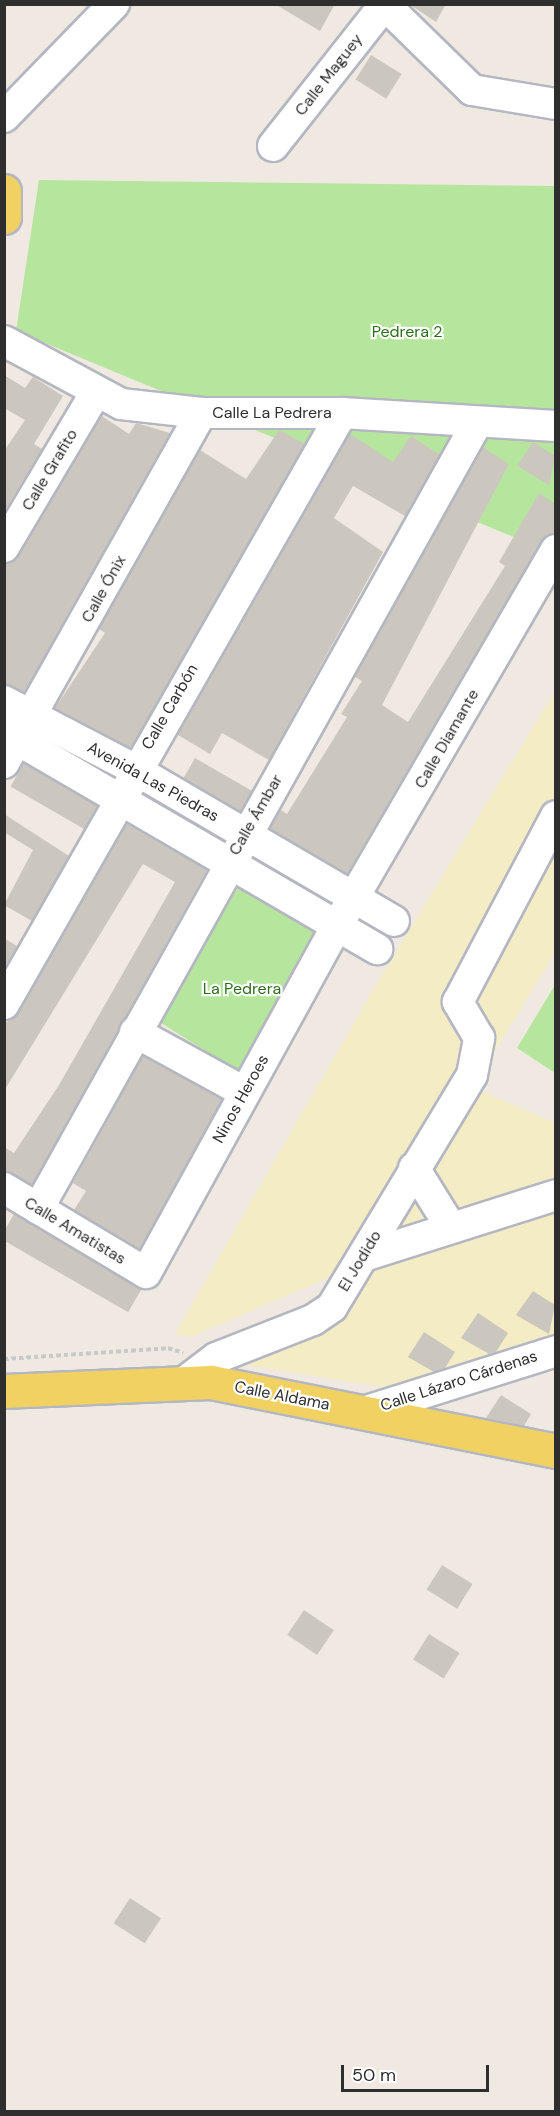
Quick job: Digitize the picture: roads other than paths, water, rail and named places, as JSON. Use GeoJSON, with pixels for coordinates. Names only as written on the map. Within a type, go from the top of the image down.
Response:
{"type":"FeatureCollection","features":[{"type":"Feature","properties":{"kind":"main road"},"geometry":{"type":"LineString","coordinates":[[4,190],[4,217]]}},
{"type":"Feature","properties":{"kind":"main road","name":"Calle Aldama"},"geometry":{"type":"LineString","coordinates":[[4,1391],[187,1380],[363,1412],[555,1451]]}},
{"type":"Feature","properties":{"kind":"street"},"geometry":{"type":"LineString","coordinates":[[4,117],[114,4]]}},
{"type":"Feature","properties":{"kind":"street"},"geometry":{"type":"LineString","coordinates":[[384,5],[472,90],[551,96]]}},
{"type":"Feature","properties":{"kind":"street","name":"Calle Maguey"},"geometry":{"type":"LineString","coordinates":[[273,146],[384,5]]}},
{"type":"Feature","properties":{"kind":"street","name":"Calle La Pedrera"},"geometry":{"type":"LineString","coordinates":[[4,341],[95,394],[121,404],[201,413],[342,413],[555,426]]}},
{"type":"Feature","properties":{"kind":"street","name":"Calle Grafito"},"geometry":{"type":"LineString","coordinates":[[4,547],[95,394]]}},
{"type":"Feature","properties":{"kind":"street","name":"Calle Ónix"},"geometry":{"type":"LineString","coordinates":[[15,738],[201,413]]}},
{"type":"Feature","properties":{"kind":"street","name":"Calle Carbón"},"geometry":{"type":"LineString","coordinates":[[4,1004],[134,769],[342,413]]}},
{"type":"Feature","properties":{"kind":"street","name":"Calle Ámbar"},"geometry":{"type":"LineString","coordinates":[[38,1209],[228,864],[477,423]]}},
{"type":"Feature","properties":{"kind":"street","name":"Calle Diamante"},"geometry":{"type":"LineString","coordinates":[[337,926],[555,550]]}},
{"type":"Feature","properties":{"kind":"street","name":"Avenida Las Piedras"},"geometry":{"type":"LineString","coordinates":[[4,701],[15,738],[377,950]]}},
{"type":"Feature","properties":{"kind":"street","name":"Avenida Las Piedras"},"geometry":{"type":"LineString","coordinates":[[15,738],[134,769],[394,921]]}},
{"type":"Feature","properties":{"kind":"street","name":"El Jodido"},"geometry":{"type":"LineString","coordinates":[[187,1380],[216,1358],[314,1320],[332,1306],[472,1075],[479,1038],[458,1002],[555,816]]}},
{"type":"Feature","properties":{"kind":"street","name":"Ninos Heroes"},"geometry":{"type":"LineString","coordinates":[[146,1273],[337,926]]}},
{"type":"Feature","properties":{"kind":"street"},"geometry":{"type":"LineString","coordinates":[[135,1032],[244,1092]]}},
{"type":"Feature","properties":{"kind":"street"},"geometry":{"type":"LineString","coordinates":[[414,1168],[450,1226]]}},
{"type":"Feature","properties":{"kind":"street","name":"Calle Amatistas"},"geometry":{"type":"LineString","coordinates":[[4,1188],[146,1273]]}},
{"type":"Feature","properties":{"kind":"street"},"geometry":{"type":"LineString","coordinates":[[364,1256],[450,1226],[555,1195]]}},
{"type":"Feature","properties":{"kind":"street","name":"Calle Lázaro Cárdenas"},"geometry":{"type":"LineString","coordinates":[[363,1412],[555,1351]]}},
{"type":"Feature","properties":{"kind":"park label","name":"Pedrera 2"},"geometry":{"type":"Point","coordinates":[407,332]}},
{"type":"Feature","properties":{"kind":"park label","name":"La Pedrera"},"geometry":{"type":"Point","coordinates":[242,989]}}]}
